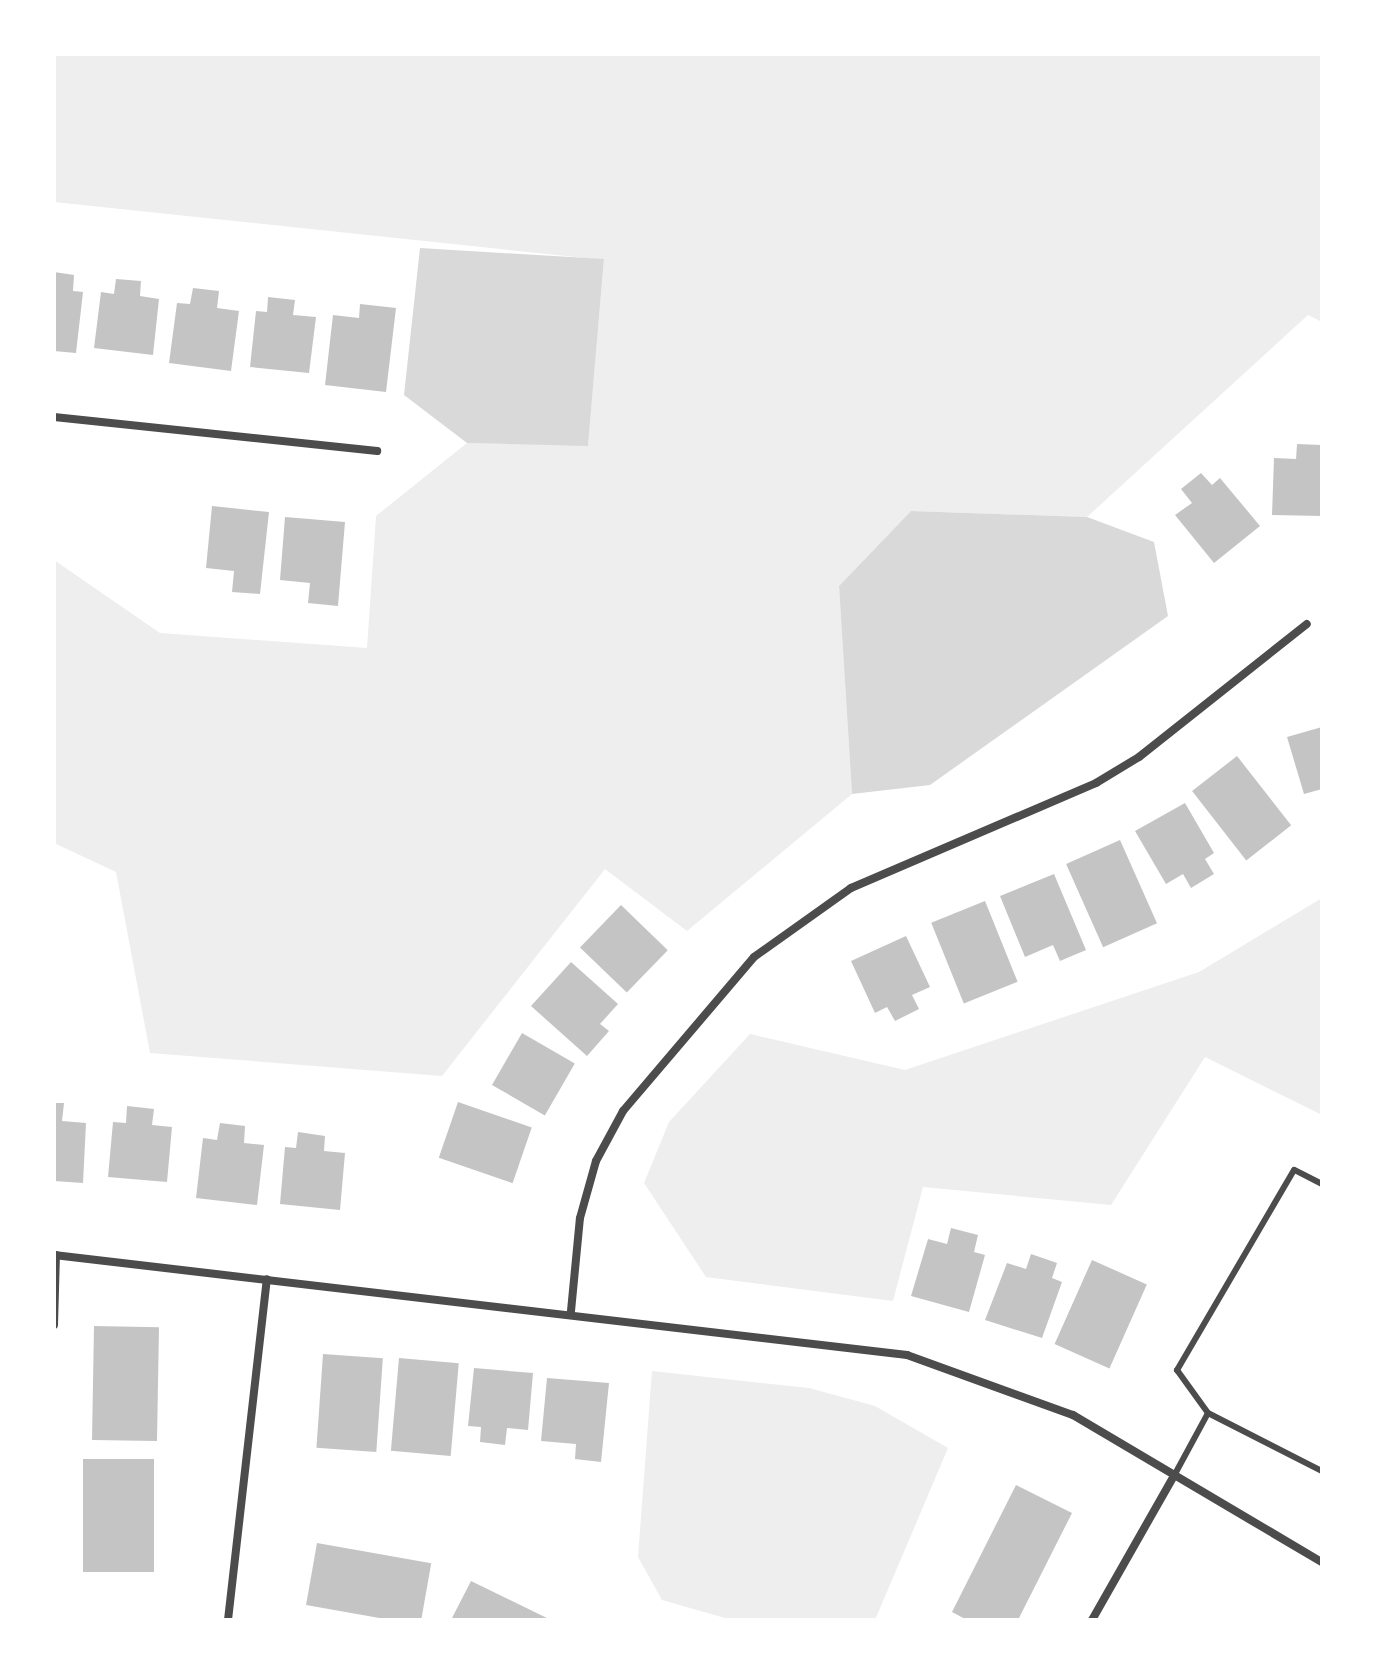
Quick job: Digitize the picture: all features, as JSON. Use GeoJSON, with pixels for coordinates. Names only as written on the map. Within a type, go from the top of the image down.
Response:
{"type":"FeatureCollection","features":[{"type":"Feature","properties":{"kind":"street"},"geometry":{"type":"LineString","coordinates":[[54,417],[377,451]]}},
{"type":"Feature","properties":{"kind":"street"},"geometry":{"type":"LineString","coordinates":[[571,1311],[580,1218],[596,1161],[623,1111],[754,957],[851,888],[1096,783],[1139,757],[1307,624]]}},
{"type":"Feature","properties":{"kind":"street"},"geometry":{"type":"LineString","coordinates":[[54,1325],[55,1255],[571,1311],[907,1355],[1073,1415],[1322,1562]]}},
{"type":"Feature","properties":{"kind":"street"},"geometry":{"type":"LineString","coordinates":[[228,1620],[267,1279]]}},
{"type":"Feature","properties":{"kind":"street"},"geometry":{"type":"LineString","coordinates":[[1092,1620],[1175,1474]]}},
{"type":"Feature","properties":{"kind":"lane"},"geometry":{"type":"LineString","coordinates":[[1322,1184],[1294,1170],[1177,1370],[1208,1413],[1322,1471]]}},
{"type":"Feature","properties":{"kind":"lane"},"geometry":{"type":"LineString","coordinates":[[1175,1474],[1208,1413]]}},
{"type":"Feature","properties":{"kind":"shaded area"},"geometry":{"type":"Polygon","coordinates":[[[54,54],[1322,54],[1322,322],[1308,315],[1087,517],[911,511],[839,586],[852,794],[687,931],[605,869],[442,1076],[150,1053],[116,872],[54,843],[54,560],[160,633],[367,648],[376,516],[467,443],[588,445],[604,260],[54,202],[54,54]]]}},
{"type":"Feature","properties":{"kind":"shaded area"},"geometry":{"type":"Polygon","coordinates":[[[420,248],[604,259],[588,446],[467,443],[404,395],[420,248]]]}},
{"type":"Feature","properties":{"kind":"shaded area"},"geometry":{"type":"Polygon","coordinates":[[[911,511],[1087,517],[1154,542],[1168,616],[930,785],[852,794],[839,586],[911,511]]]}},
{"type":"Feature","properties":{"kind":"shaded area"},"geometry":{"type":"Polygon","coordinates":[[[1322,898],[1322,1115],[1205,1057],[1111,1205],[923,1187],[893,1301],[706,1277],[644,1183],[669,1122],[750,1034],[905,1070],[1199,972],[1322,898]]]}},
{"type":"Feature","properties":{"kind":"shaded area"},"geometry":{"type":"Polygon","coordinates":[[[652,1371],[809,1388],[875,1406],[948,1448],[875,1620],[732,1620],[662,1600],[638,1557],[652,1371]]]}},
{"type":"Feature","properties":{"kind":"building"},"geometry":{"type":"Polygon","coordinates":[[[54,272],[74,275],[73,291],[83,292],[76,353],[54,351],[54,272]]]}},
{"type":"Feature","properties":{"kind":"building"},"geometry":{"type":"Polygon","coordinates":[[[116,279],[141,281],[140,296],[159,299],[153,355],[94,348],[101,292],[114,294],[116,279]]]}},
{"type":"Feature","properties":{"kind":"building"},"geometry":{"type":"Polygon","coordinates":[[[193,288],[219,291],[217,308],[239,311],[231,371],[169,363],[177,303],[190,304],[193,288]]]}},
{"type":"Feature","properties":{"kind":"building"},"geometry":{"type":"Polygon","coordinates":[[[268,297],[295,300],[293,315],[316,317],[309,373],[250,367],[256,311],[267,312],[268,297]]]}},
{"type":"Feature","properties":{"kind":"building"},"geometry":{"type":"Polygon","coordinates":[[[360,304],[396,308],[386,392],[325,385],[333,315],[359,318],[360,304]]]}},
{"type":"Feature","properties":{"kind":"building"},"geometry":{"type":"Polygon","coordinates":[[[1297,444],[1322,445],[1322,516],[1272,515],[1274,458],[1296,459],[1297,444]]]}},
{"type":"Feature","properties":{"kind":"building"},"geometry":{"type":"Polygon","coordinates":[[[1201,473],[1212,485],[1220,478],[1260,526],[1214,563],[1175,515],[1192,503],[1181,489],[1201,473]]]}},
{"type":"Feature","properties":{"kind":"building"},"geometry":{"type":"Polygon","coordinates":[[[212,506],[269,512],[260,594],[232,592],[234,571],[206,568],[212,506]]]}},
{"type":"Feature","properties":{"kind":"building"},"geometry":{"type":"Polygon","coordinates":[[[285,517],[345,522],[338,606],[308,603],[310,583],[280,580],[285,517]]]}},
{"type":"Feature","properties":{"kind":"building"},"geometry":{"type":"Polygon","coordinates":[[[1322,727],[1322,789],[1304,794],[1287,737],[1322,727]]]}},
{"type":"Feature","properties":{"kind":"building"},"geometry":{"type":"Polygon","coordinates":[[[1237,756],[1291,825],[1246,860],[1192,791],[1237,756]]]}},
{"type":"Feature","properties":{"kind":"building"},"geometry":{"type":"Polygon","coordinates":[[[1185,803],[1214,853],[1205,859],[1214,874],[1191,888],[1183,874],[1166,884],[1135,831],[1185,803]]]}},
{"type":"Feature","properties":{"kind":"building"},"geometry":{"type":"Polygon","coordinates":[[[1120,840],[1157,923],[1103,947],[1066,864],[1120,840]]]}},
{"type":"Feature","properties":{"kind":"building"},"geometry":{"type":"Polygon","coordinates":[[[1054,874],[1086,950],[1060,961],[1053,945],[1025,957],[1000,896],[1054,874]]]}},
{"type":"Feature","properties":{"kind":"building"},"geometry":{"type":"Polygon","coordinates":[[[985,901],[1018,982],[964,1003],[931,923],[985,901]]]}},
{"type":"Feature","properties":{"kind":"building"},"geometry":{"type":"Polygon","coordinates":[[[621,905],[668,950],[627,993],[580,947],[621,905]]]}},
{"type":"Feature","properties":{"kind":"building"},"geometry":{"type":"Polygon","coordinates":[[[906,936],[930,987],[912,995],[919,1009],[895,1021],[887,1007],[875,1013],[851,961],[906,936]]]}},
{"type":"Feature","properties":{"kind":"building"},"geometry":{"type":"Polygon","coordinates":[[[571,962],[618,1004],[600,1024],[609,1031],[587,1056],[531,1006],[571,962]]]}},
{"type":"Feature","properties":{"kind":"building"},"geometry":{"type":"Polygon","coordinates":[[[522,1033],[575,1064],[545,1115],[492,1085],[522,1033]]]}},
{"type":"Feature","properties":{"kind":"building"},"geometry":{"type":"Polygon","coordinates":[[[458,1102],[532,1127],[513,1183],[439,1158],[458,1102]]]}},
{"type":"Feature","properties":{"kind":"building"},"geometry":{"type":"Polygon","coordinates":[[[54,1103],[64,1103],[62,1121],[86,1123],[83,1183],[54,1181],[54,1103]]]}},
{"type":"Feature","properties":{"kind":"building"},"geometry":{"type":"Polygon","coordinates":[[[127,1106],[154,1109],[152,1125],[172,1127],[167,1182],[108,1177],[113,1122],[126,1123],[127,1106]]]}},
{"type":"Feature","properties":{"kind":"building"},"geometry":{"type":"Polygon","coordinates":[[[220,1123],[245,1126],[244,1143],[264,1145],[257,1205],[196,1198],[203,1138],[217,1140],[220,1123]]]}},
{"type":"Feature","properties":{"kind":"building"},"geometry":{"type":"Polygon","coordinates":[[[298,1132],[325,1136],[324,1151],[345,1153],[340,1210],[280,1204],[285,1147],[296,1148],[298,1132]]]}},
{"type":"Feature","properties":{"kind":"building"},"geometry":{"type":"Polygon","coordinates":[[[951,1228],[978,1235],[974,1252],[985,1255],[969,1312],[911,1296],[928,1239],[947,1244],[951,1228]]]}},
{"type":"Feature","properties":{"kind":"building"},"geometry":{"type":"Polygon","coordinates":[[[1031,1254],[1057,1263],[1052,1278],[1062,1282],[1042,1338],[985,1320],[1007,1263],[1026,1269],[1031,1254]]]}},
{"type":"Feature","properties":{"kind":"building"},"geometry":{"type":"Polygon","coordinates":[[[1092,1260],[1147,1284],[1109,1368],[1055,1344],[1092,1260]]]}},
{"type":"Feature","properties":{"kind":"building"},"geometry":{"type":"Polygon","coordinates":[[[94,1326],[159,1327],[157,1441],[92,1440],[94,1326]]]}},
{"type":"Feature","properties":{"kind":"building"},"geometry":{"type":"Polygon","coordinates":[[[323,1354],[383,1358],[376,1452],[316,1448],[323,1354]]]}},
{"type":"Feature","properties":{"kind":"building"},"geometry":{"type":"Polygon","coordinates":[[[399,1358],[459,1363],[451,1456],[391,1451],[399,1358]]]}},
{"type":"Feature","properties":{"kind":"building"},"geometry":{"type":"Polygon","coordinates":[[[474,1368],[533,1373],[528,1430],[507,1428],[505,1445],[480,1442],[481,1427],[468,1426],[474,1368]]]}},
{"type":"Feature","properties":{"kind":"building"},"geometry":{"type":"Polygon","coordinates":[[[547,1378],[609,1383],[601,1462],[575,1459],[576,1444],[541,1441],[547,1378]]]}},
{"type":"Feature","properties":{"kind":"building"},"geometry":{"type":"Polygon","coordinates":[[[83,1459],[154,1459],[154,1572],[83,1572],[83,1459]]]}},
{"type":"Feature","properties":{"kind":"building"},"geometry":{"type":"Polygon","coordinates":[[[1016,1485],[1072,1513],[1018,1620],[967,1620],[952,1612],[1016,1485]]]}},
{"type":"Feature","properties":{"kind":"building"},"geometry":{"type":"Polygon","coordinates":[[[317,1543],[431,1563],[421,1620],[391,1620],[306,1605],[317,1543]]]}},
{"type":"Feature","properties":{"kind":"building"},"geometry":{"type":"Polygon","coordinates":[[[471,1581],[551,1620],[451,1620],[471,1581]]]}}]}
